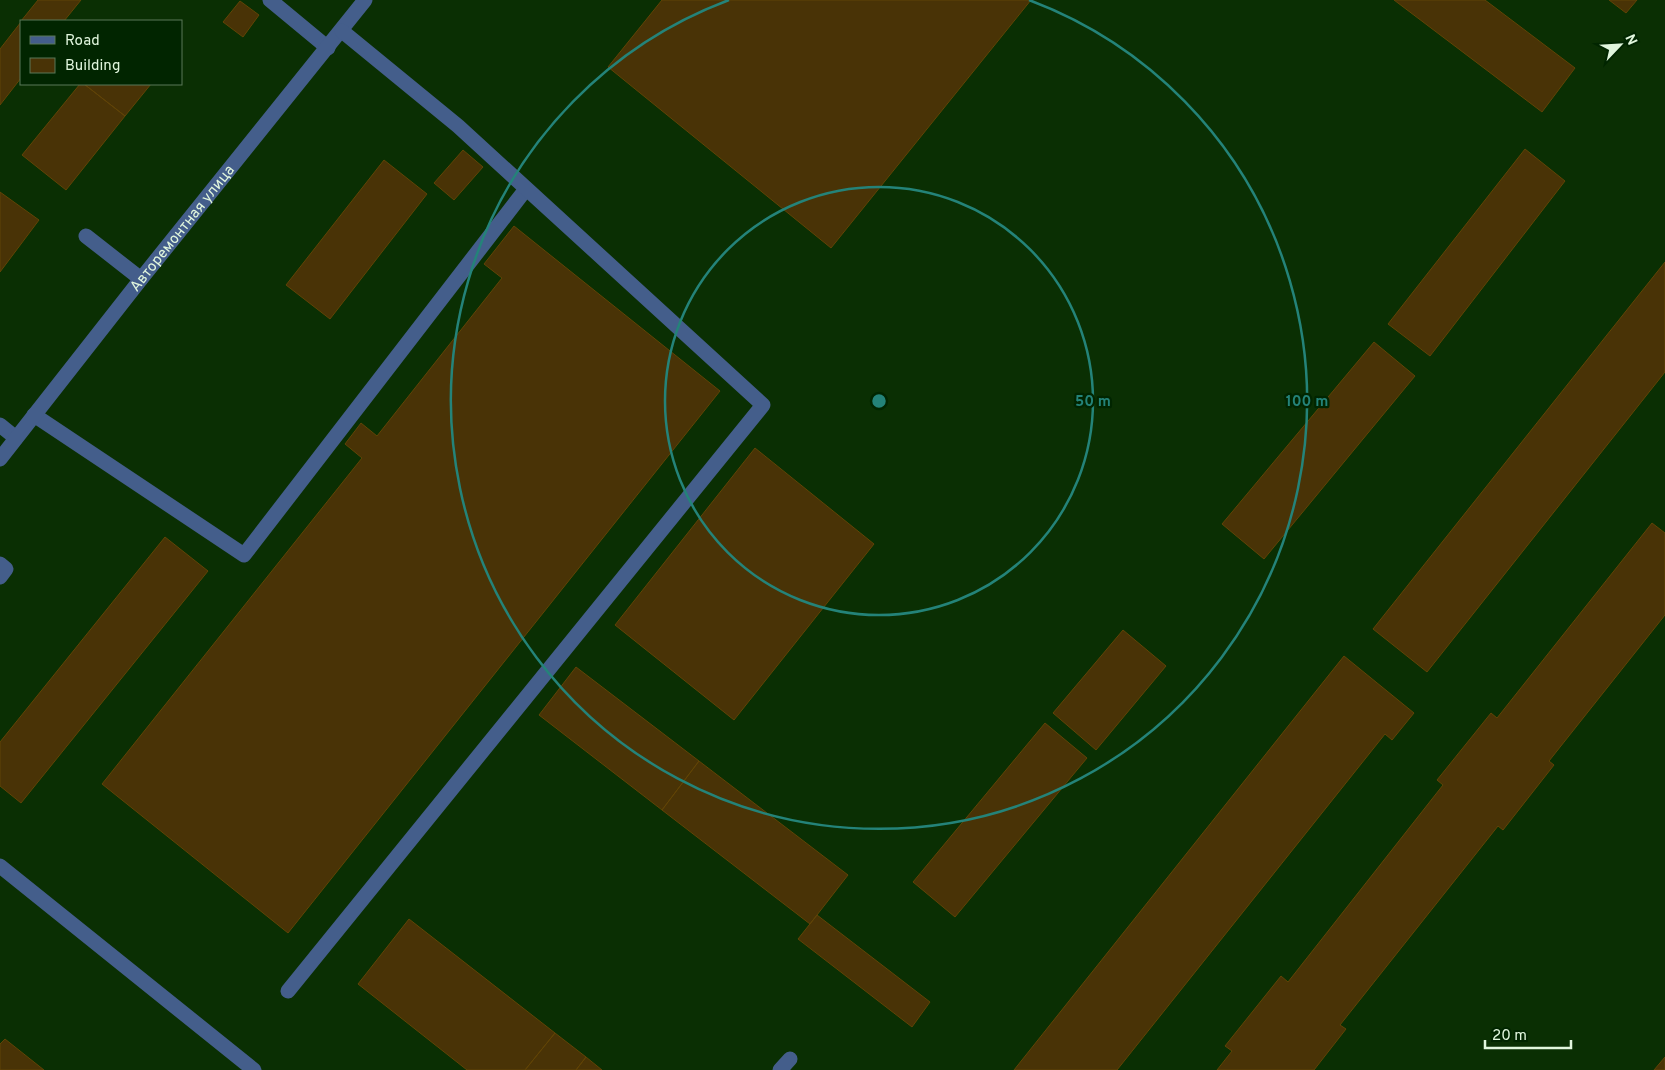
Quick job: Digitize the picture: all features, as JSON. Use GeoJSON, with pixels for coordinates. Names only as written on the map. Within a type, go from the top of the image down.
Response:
{"type":"FeatureCollection","features":[{"type":"Feature","properties":{"kind":"street"},"geometry":{"type":"LineString","coordinates":[[270,0],[328,48]]}},
{"type":"Feature","properties":{"kind":"street","name":"Авторемонтная улица"},"geometry":{"type":"LineString","coordinates":[[0,459],[141,278],[366,0]]}},
{"type":"Feature","properties":{"kind":"street"},"geometry":{"type":"LineString","coordinates":[[288,990],[763,405],[458,126],[342,31]]}},
{"type":"Feature","properties":{"kind":"street"},"geometry":{"type":"LineString","coordinates":[[34,415],[244,555],[526,189]]}},
{"type":"Feature","properties":{"kind":"street"},"geometry":{"type":"LineString","coordinates":[[86,236],[141,278]]}},
{"type":"Feature","properties":{"kind":"street"},"geometry":{"type":"LineString","coordinates":[[0,425],[16,438]]}},
{"type":"Feature","properties":{"kind":"street"},"geometry":{"type":"LineString","coordinates":[[0,564],[6,569],[0,577]]}},
{"type":"Feature","properties":{"kind":"street"},"geometry":{"type":"LineString","coordinates":[[0,866],[254,1070]]}},
{"type":"Feature","properties":{"kind":"building"},"geometry":{"type":"Polygon","coordinates":[[[38,0],[81,0],[65,20],[22,20],[38,0]]]}},
{"type":"Feature","properties":{"kind":"building"},"geometry":{"type":"Polygon","coordinates":[[[662,0],[1031,0],[831,248],[608,67],[662,0]]]}},
{"type":"Feature","properties":{"kind":"building"},"geometry":{"type":"Polygon","coordinates":[[[1394,0],[1485,0],[1575,68],[1542,112],[1394,0]]]}},
{"type":"Feature","properties":{"kind":"building"},"geometry":{"type":"Polygon","coordinates":[[[1609,0],[1637,0],[1626,13],[1609,0]]]}},
{"type":"Feature","properties":{"kind":"building"},"geometry":{"type":"Polygon","coordinates":[[[240,1],[259,15],[243,37],[223,22],[240,1]]]}},
{"type":"Feature","properties":{"kind":"building"},"geometry":{"type":"Polygon","coordinates":[[[20,23],[20,79],[0,105],[0,49],[20,23]]]}},
{"type":"Feature","properties":{"kind":"building"},"geometry":{"type":"Polygon","coordinates":[[[79,85],[85,85],[125,116],[66,190],[22,155],[79,85]]]}},
{"type":"Feature","properties":{"kind":"building"},"geometry":{"type":"Polygon","coordinates":[[[85,85],[150,85],[125,116],[85,85]]]}},
{"type":"Feature","properties":{"kind":"building"},"geometry":{"type":"Polygon","coordinates":[[[1525,149],[1565,181],[1430,356],[1388,324],[1525,149]]]}},
{"type":"Feature","properties":{"kind":"building"},"geometry":{"type":"Polygon","coordinates":[[[463,150],[483,167],[454,200],[434,183],[463,150]]]}},
{"type":"Feature","properties":{"kind":"building"},"geometry":{"type":"Polygon","coordinates":[[[384,160],[427,194],[330,319],[286,285],[384,160]]]}},
{"type":"Feature","properties":{"kind":"building"},"geometry":{"type":"Polygon","coordinates":[[[0,192],[39,220],[0,272],[0,192]]]}},
{"type":"Feature","properties":{"kind":"building"},"geometry":{"type":"Polygon","coordinates":[[[514,226],[720,391],[288,933],[102,784],[362,458],[345,444],[361,423],[377,436],[502,278],[484,264],[514,226]]]}},
{"type":"Feature","properties":{"kind":"building"},"geometry":{"type":"Polygon","coordinates":[[[1665,262],[1665,372],[1427,672],[1373,629],[1665,262]]]}},
{"type":"Feature","properties":{"kind":"building"},"geometry":{"type":"Polygon","coordinates":[[[1374,342],[1415,376],[1264,559],[1222,524],[1374,342]]]}},
{"type":"Feature","properties":{"kind":"building"},"geometry":{"type":"Polygon","coordinates":[[[755,448],[874,544],[734,720],[615,625],[755,448]]]}},
{"type":"Feature","properties":{"kind":"building"},"geometry":{"type":"Polygon","coordinates":[[[1652,523],[1665,533],[1665,615],[1549,761],[1554,765],[1503,830],[1498,826],[1340,1025],[1346,1029],[1314,1070],[1217,1070],[1232,1051],[1225,1046],[1281,976],[1288,982],[1443,785],[1437,780],[1491,713],[1497,718],[1652,523]]]}},
{"type":"Feature","properties":{"kind":"building"},"geometry":{"type":"Polygon","coordinates":[[[165,537],[208,571],[21,803],[0,786],[0,742],[165,537]]]}},
{"type":"Feature","properties":{"kind":"building"},"geometry":{"type":"Polygon","coordinates":[[[1123,630],[1166,666],[1096,750],[1053,713],[1123,630]]]}},
{"type":"Feature","properties":{"kind":"building"},"geometry":{"type":"Polygon","coordinates":[[[1344,656],[1414,713],[1392,740],[1385,734],[1117,1070],[1014,1070],[1344,656]]]}},
{"type":"Feature","properties":{"kind":"building"},"geometry":{"type":"Polygon","coordinates":[[[576,667],[699,761],[662,810],[539,715],[576,667]]]}},
{"type":"Feature","properties":{"kind":"building"},"geometry":{"type":"Polygon","coordinates":[[[1045,723],[1087,758],[955,917],[913,882],[1045,723]]]}},
{"type":"Feature","properties":{"kind":"building"},"geometry":{"type":"Polygon","coordinates":[[[699,761],[848,875],[810,924],[662,810],[699,761]]]}},
{"type":"Feature","properties":{"kind":"building"},"geometry":{"type":"Polygon","coordinates":[[[817,915],[930,1002],[912,1027],[798,939],[817,915]]]}},
{"type":"Feature","properties":{"kind":"building"},"geometry":{"type":"Polygon","coordinates":[[[409,919],[555,1033],[525,1070],[467,1070],[358,984],[409,919]]]}},
{"type":"Feature","properties":{"kind":"building"},"geometry":{"type":"Polygon","coordinates":[[[555,1033],[586,1057],[576,1070],[525,1070],[555,1033]]]}},
{"type":"Feature","properties":{"kind":"building"},"geometry":{"type":"Polygon","coordinates":[[[5,1039],[44,1070],[0,1070],[0,1044],[5,1039]]]}},
{"type":"Feature","properties":{"kind":"building"},"geometry":{"type":"Polygon","coordinates":[[[586,1057],[602,1070],[576,1070],[586,1057]]]}},
{"type":"Feature","properties":{"kind":"building"},"geometry":{"type":"Polygon","coordinates":[[[1665,1057],[1665,1070],[1654,1070],[1665,1057]]]}}]}
